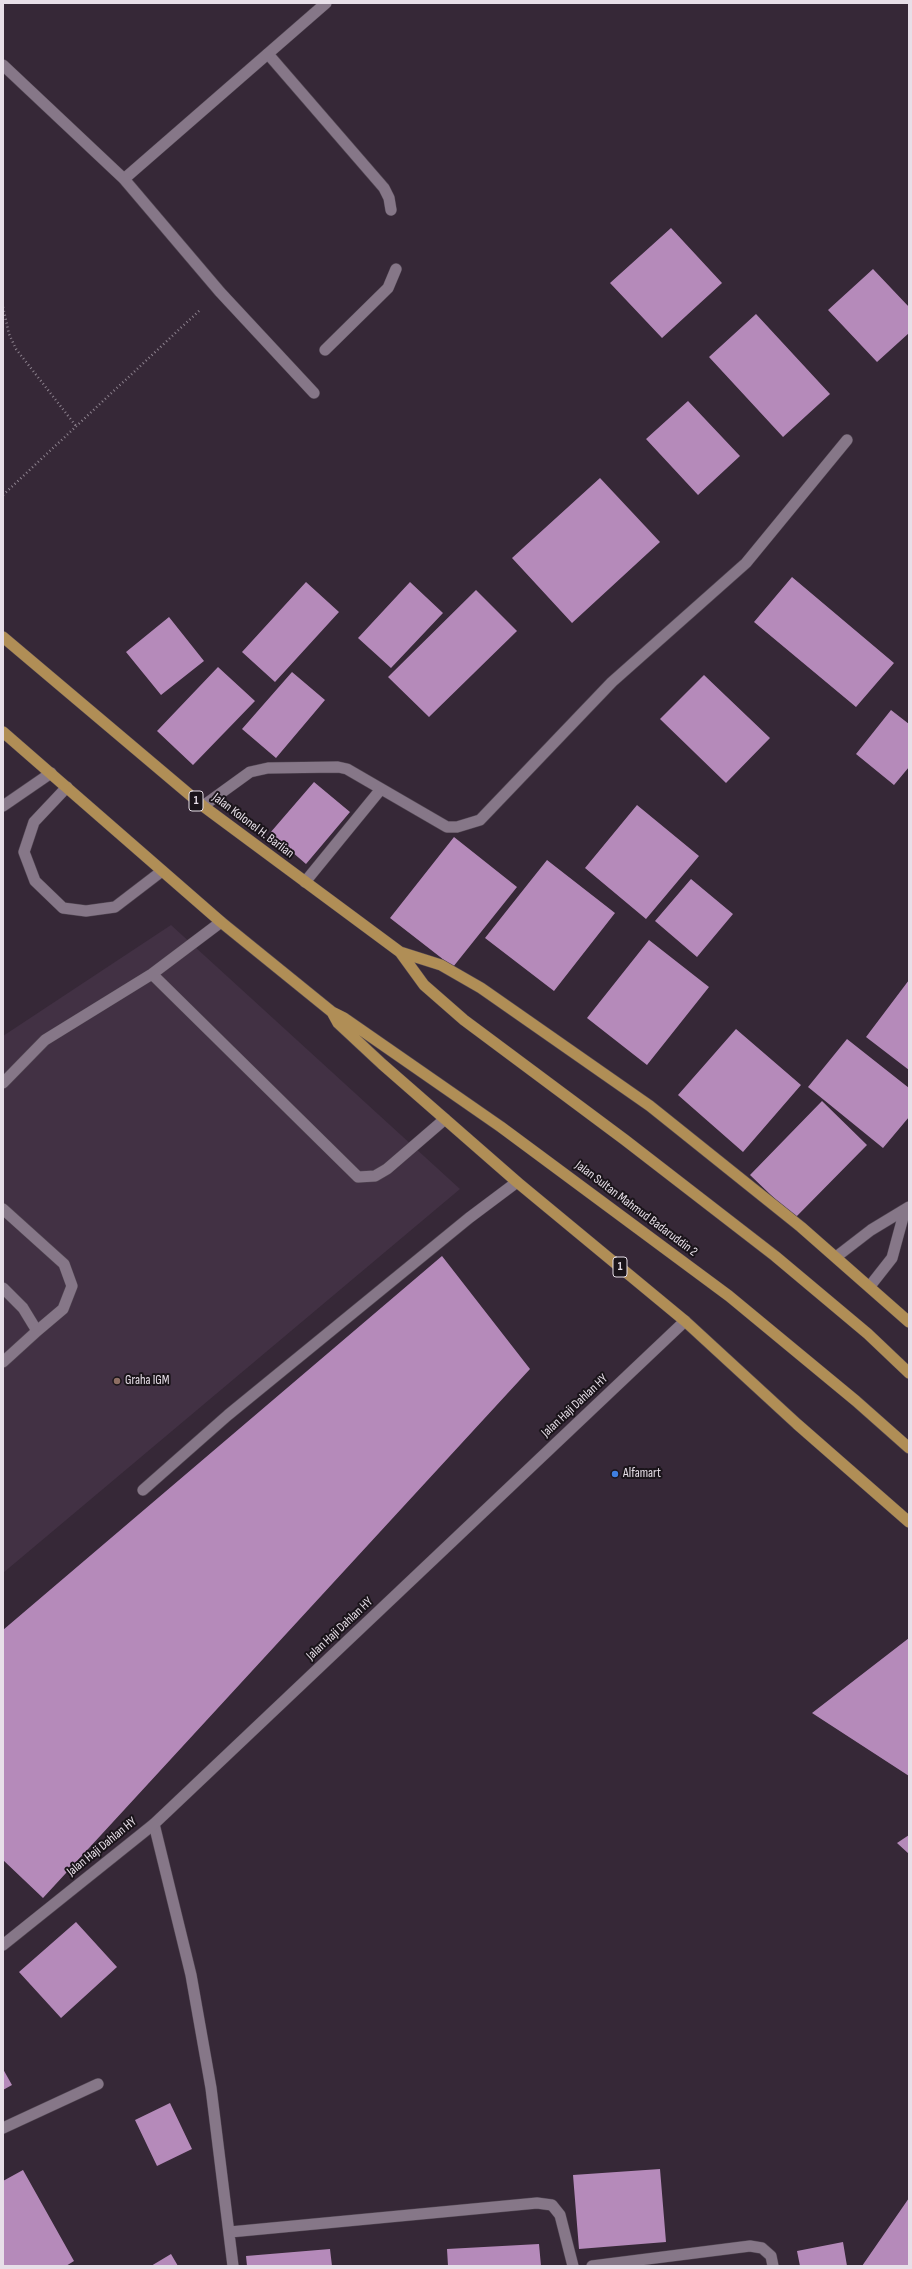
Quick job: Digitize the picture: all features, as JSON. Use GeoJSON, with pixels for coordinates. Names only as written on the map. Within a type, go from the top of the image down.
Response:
{"type":"FeatureCollection","features":[{"type":"Feature","properties":{"kind":"highway","name":"Jalan Kolonel H. Barlian"},"geometry":{"type":"LineString","coordinates":[[3,637],[203,806],[400,952]]}},
{"type":"Feature","properties":{"kind":"highway","name":"1"},"geometry":{"type":"LineString","coordinates":[[3,732],[221,922],[332,1012],[338,1024],[445,1119],[517,1182],[685,1321],[797,1424],[909,1522]]}},
{"type":"Feature","properties":{"kind":"highway","name":"1"},"geometry":{"type":"LineString","coordinates":[[400,952],[424,985],[464,1020],[626,1140],[774,1256],[868,1334],[909,1372]]}},
{"type":"Feature","properties":{"kind":"highway","name":"1"},"geometry":{"type":"LineString","coordinates":[[400,952],[442,965],[494,997],[650,1106],[836,1257],[909,1322]]}},
{"type":"Feature","properties":{"kind":"highway","name":"Jalan Sultan Mahmud Badaruddin 2"},"geometry":{"type":"LineString","coordinates":[[332,1012],[344,1018],[563,1171],[730,1296],[856,1401],[909,1448]]}},
{"type":"Feature","properties":{"kind":"street"},"geometry":{"type":"LineString","coordinates":[[124,179],[326,3]]}},
{"type":"Feature","properties":{"kind":"street"},"geometry":{"type":"LineString","coordinates":[[268,54],[384,188],[390,198],[391,210]]}},
{"type":"Feature","properties":{"kind":"street"},"geometry":{"type":"LineString","coordinates":[[3,65],[124,179],[220,292],[314,393]]}},
{"type":"Feature","properties":{"kind":"street"},"geometry":{"type":"LineString","coordinates":[[325,350],[388,288],[396,269]]}},
{"type":"Feature","properties":{"kind":"street"},"geometry":{"type":"LineString","coordinates":[[203,806],[250,772],[268,768],[338,767],[347,769],[447,827],[457,827],[480,820],[612,682],[746,563],[847,440]]}},
{"type":"Feature","properties":{"kind":"street"},"geometry":{"type":"LineString","coordinates":[[3,806],[51,773]]}},
{"type":"Feature","properties":{"kind":"street"},"geometry":{"type":"LineString","coordinates":[[67,788],[34,822],[24,852],[35,881],[63,908],[86,910],[115,907],[162,871]]}},
{"type":"Feature","properties":{"kind":"street"},"geometry":{"type":"LineString","coordinates":[[305,882],[381,789]]}},
{"type":"Feature","properties":{"kind":"street"},"geometry":{"type":"LineString","coordinates":[[3,1083],[45,1040],[152,974],[221,922]]}},
{"type":"Feature","properties":{"kind":"street"},"geometry":{"type":"LineString","coordinates":[[152,974],[358,1177],[375,1176],[387,1169],[445,1119]]}},
{"type":"Feature","properties":{"kind":"street"},"geometry":{"type":"LineString","coordinates":[[143,1490],[228,1415],[469,1218],[517,1182]]}},
{"type":"Feature","properties":{"kind":"street"},"geometry":{"type":"LineString","coordinates":[[836,1257],[871,1230],[907,1208]]}},
{"type":"Feature","properties":{"kind":"street"},"geometry":{"type":"LineString","coordinates":[[870,1286],[892,1258],[907,1208]]}},
{"type":"Feature","properties":{"kind":"street"},"geometry":{"type":"LineString","coordinates":[[3,1209],[64,1264],[72,1286],[63,1309],[3,1362]]}},
{"type":"Feature","properties":{"kind":"street"},"geometry":{"type":"LineString","coordinates":[[3,1288],[23,1308],[37,1331]]}},
{"type":"Feature","properties":{"kind":"street","name":"Jalan Haji Dahlan HY"},"geometry":{"type":"LineString","coordinates":[[3,1945],[154,1824],[685,1321]]}},
{"type":"Feature","properties":{"kind":"street"},"geometry":{"type":"LineString","coordinates":[[154,1824],[191,1975],[211,2088],[233,2266]]}},
{"type":"Feature","properties":{"kind":"street"},"geometry":{"type":"LineString","coordinates":[[3,2128],[98,2084]]}},
{"type":"Feature","properties":{"kind":"street"},"geometry":{"type":"LineString","coordinates":[[230,2232],[537,2203],[552,2205],[560,2215],[573,2266]]}},
{"type":"Feature","properties":{"kind":"street"},"geometry":{"type":"LineString","coordinates":[[592,2266],[750,2246],[762,2248],[771,2256],[774,2266]]}},
{"type":"Feature","properties":{"kind":"path"},"geometry":{"type":"LineString","coordinates":[[3,495],[220,292]]}},
{"type":"Feature","properties":{"kind":"path"},"geometry":{"type":"LineString","coordinates":[[3,307],[9,334],[16,349],[76,426]]}},
{"type":"Feature","properties":{"kind":"shaded area","name":"Graha IGM"},"geometry":{"type":"Polygon","coordinates":[[[171,925],[460,1189],[3,1573],[3,1036],[171,925]]]}},
{"type":"Feature","properties":{"kind":"building"},"geometry":{"type":"Polygon","coordinates":[[[671,228],[722,283],[662,338],[610,283],[671,228]]]}},
{"type":"Feature","properties":{"kind":"building"},"geometry":{"type":"Polygon","coordinates":[[[873,269],[909,307],[909,333],[877,362],[828,310],[873,269]]]}},
{"type":"Feature","properties":{"kind":"building"},"geometry":{"type":"Polygon","coordinates":[[[756,314],[830,394],[783,437],[709,357],[756,314]]]}},
{"type":"Feature","properties":{"kind":"building"},"geometry":{"type":"Polygon","coordinates":[[[688,401],[740,456],[698,495],[646,439],[688,401]]]}},
{"type":"Feature","properties":{"kind":"building"},"geometry":{"type":"Polygon","coordinates":[[[600,478],[660,542],[572,623],[512,558],[600,478]]]}},
{"type":"Feature","properties":{"kind":"building"},"geometry":{"type":"Polygon","coordinates":[[[792,577],[894,663],[856,707],[754,622],[792,577]]]}},
{"type":"Feature","properties":{"kind":"building"},"geometry":{"type":"Polygon","coordinates":[[[306,582],[339,612],[275,682],[242,652],[306,582]]]}},
{"type":"Feature","properties":{"kind":"building"},"geometry":{"type":"Polygon","coordinates":[[[410,582],[443,613],[391,668],[358,638],[410,582]]]}},
{"type":"Feature","properties":{"kind":"building"},"geometry":{"type":"Polygon","coordinates":[[[476,590],[517,631],[429,717],[388,677],[476,590]]]}},
{"type":"Feature","properties":{"kind":"building"},"geometry":{"type":"Polygon","coordinates":[[[169,617],[204,661],[161,695],[126,652],[169,617]]]}},
{"type":"Feature","properties":{"kind":"building"},"geometry":{"type":"Polygon","coordinates":[[[218,667],[255,701],[193,765],[157,731],[218,667]]]}},
{"type":"Feature","properties":{"kind":"building"},"geometry":{"type":"Polygon","coordinates":[[[292,672],[325,700],[276,758],[242,729],[292,672]]]}},
{"type":"Feature","properties":{"kind":"building"},"geometry":{"type":"Polygon","coordinates":[[[704,675],[770,738],[726,783],[660,719],[704,675]]]}},
{"type":"Feature","properties":{"kind":"building"},"geometry":{"type":"Polygon","coordinates":[[[891,710],[909,724],[909,767],[894,785],[856,754],[891,710]]]}},
{"type":"Feature","properties":{"kind":"building"},"geometry":{"type":"Polygon","coordinates":[[[314,782],[350,812],[306,864],[270,833],[314,782]]]}},
{"type":"Feature","properties":{"kind":"building"},"geometry":{"type":"Polygon","coordinates":[[[637,805],[699,856],[646,919],[585,868],[637,805]]]}},
{"type":"Feature","properties":{"kind":"building"},"geometry":{"type":"Polygon","coordinates":[[[454,837],[517,887],[453,967],[390,918],[454,837]]]}},
{"type":"Feature","properties":{"kind":"building"},"geometry":{"type":"Polygon","coordinates":[[[547,860],[615,913],[554,991],[485,938],[547,860]]]}},
{"type":"Feature","properties":{"kind":"building"},"geometry":{"type":"Polygon","coordinates":[[[691,879],[733,914],[697,957],[655,921],[691,879]]]}},
{"type":"Feature","properties":{"kind":"building"},"geometry":{"type":"Polygon","coordinates":[[[649,940],[709,987],[647,1065],[587,1018],[649,940]]]}},
{"type":"Feature","properties":{"kind":"building"},"geometry":{"type":"Polygon","coordinates":[[[909,980],[909,1070],[866,1037],[909,980]]]}},
{"type":"Feature","properties":{"kind":"building"},"geometry":{"type":"Polygon","coordinates":[[[736,1029],[801,1085],[743,1152],[678,1095],[736,1029]]]}},
{"type":"Feature","properties":{"kind":"building"},"geometry":{"type":"Polygon","coordinates":[[[847,1039],[909,1088],[909,1117],[883,1148],[808,1087],[847,1039]]]}},
{"type":"Feature","properties":{"kind":"building"},"geometry":{"type":"Polygon","coordinates":[[[822,1101],[867,1145],[795,1218],[750,1175],[822,1101]]]}},
{"type":"Feature","properties":{"kind":"building"},"geometry":{"type":"Polygon","coordinates":[[[442,1256],[530,1369],[43,1898],[3,1860],[3,1630],[442,1256]]]}},
{"type":"Feature","properties":{"kind":"building"},"geometry":{"type":"Polygon","coordinates":[[[909,1638],[909,1776],[812,1713],[909,1638]]]}},
{"type":"Feature","properties":{"kind":"building"},"geometry":{"type":"Polygon","coordinates":[[[909,1835],[909,1854],[897,1843],[909,1835]]]}},
{"type":"Feature","properties":{"kind":"building"},"geometry":{"type":"Polygon","coordinates":[[[76,1922],[117,1967],[61,2018],[19,1972],[76,1922]]]}},
{"type":"Feature","properties":{"kind":"building"},"geometry":{"type":"Polygon","coordinates":[[[3,2069],[12,2085],[3,2090],[3,2069]]]}},
{"type":"Feature","properties":{"kind":"building"},"geometry":{"type":"Polygon","coordinates":[[[170,2103],[192,2149],[157,2166],[135,2120],[170,2103]]]}},
{"type":"Feature","properties":{"kind":"building"},"geometry":{"type":"Polygon","coordinates":[[[660,2169],[666,2242],[579,2249],[573,2175],[660,2169]]]}},
{"type":"Feature","properties":{"kind":"building"},"geometry":{"type":"Polygon","coordinates":[[[23,2170],[74,2261],[66,2266],[3,2266],[3,2181],[23,2170]]]}},
{"type":"Feature","properties":{"kind":"building"},"geometry":{"type":"Polygon","coordinates":[[[909,2198],[909,2266],[862,2266],[909,2198]]]}},
{"type":"Feature","properties":{"kind":"building"},"geometry":{"type":"Polygon","coordinates":[[[843,2242],[847,2266],[800,2266],[797,2251],[843,2242]]]}},
{"type":"Feature","properties":{"kind":"building"},"geometry":{"type":"Polygon","coordinates":[[[539,2244],[541,2266],[448,2266],[447,2249],[539,2244]]]}},
{"type":"Feature","properties":{"kind":"building"},"geometry":{"type":"Polygon","coordinates":[[[330,2249],[332,2266],[247,2266],[246,2256],[330,2249]]]}},
{"type":"Feature","properties":{"kind":"building"},"geometry":{"type":"Polygon","coordinates":[[[171,2254],[178,2266],[151,2266],[171,2254]]]}},
{"type":"Feature","properties":{"kind":"place","name":"Graha IGM"},"geometry":{"type":"Point","coordinates":[117,1381]}},
{"type":"Feature","properties":{"kind":"place","name":"Alfamart"},"geometry":{"type":"Point","coordinates":[615,1474]}}]}
